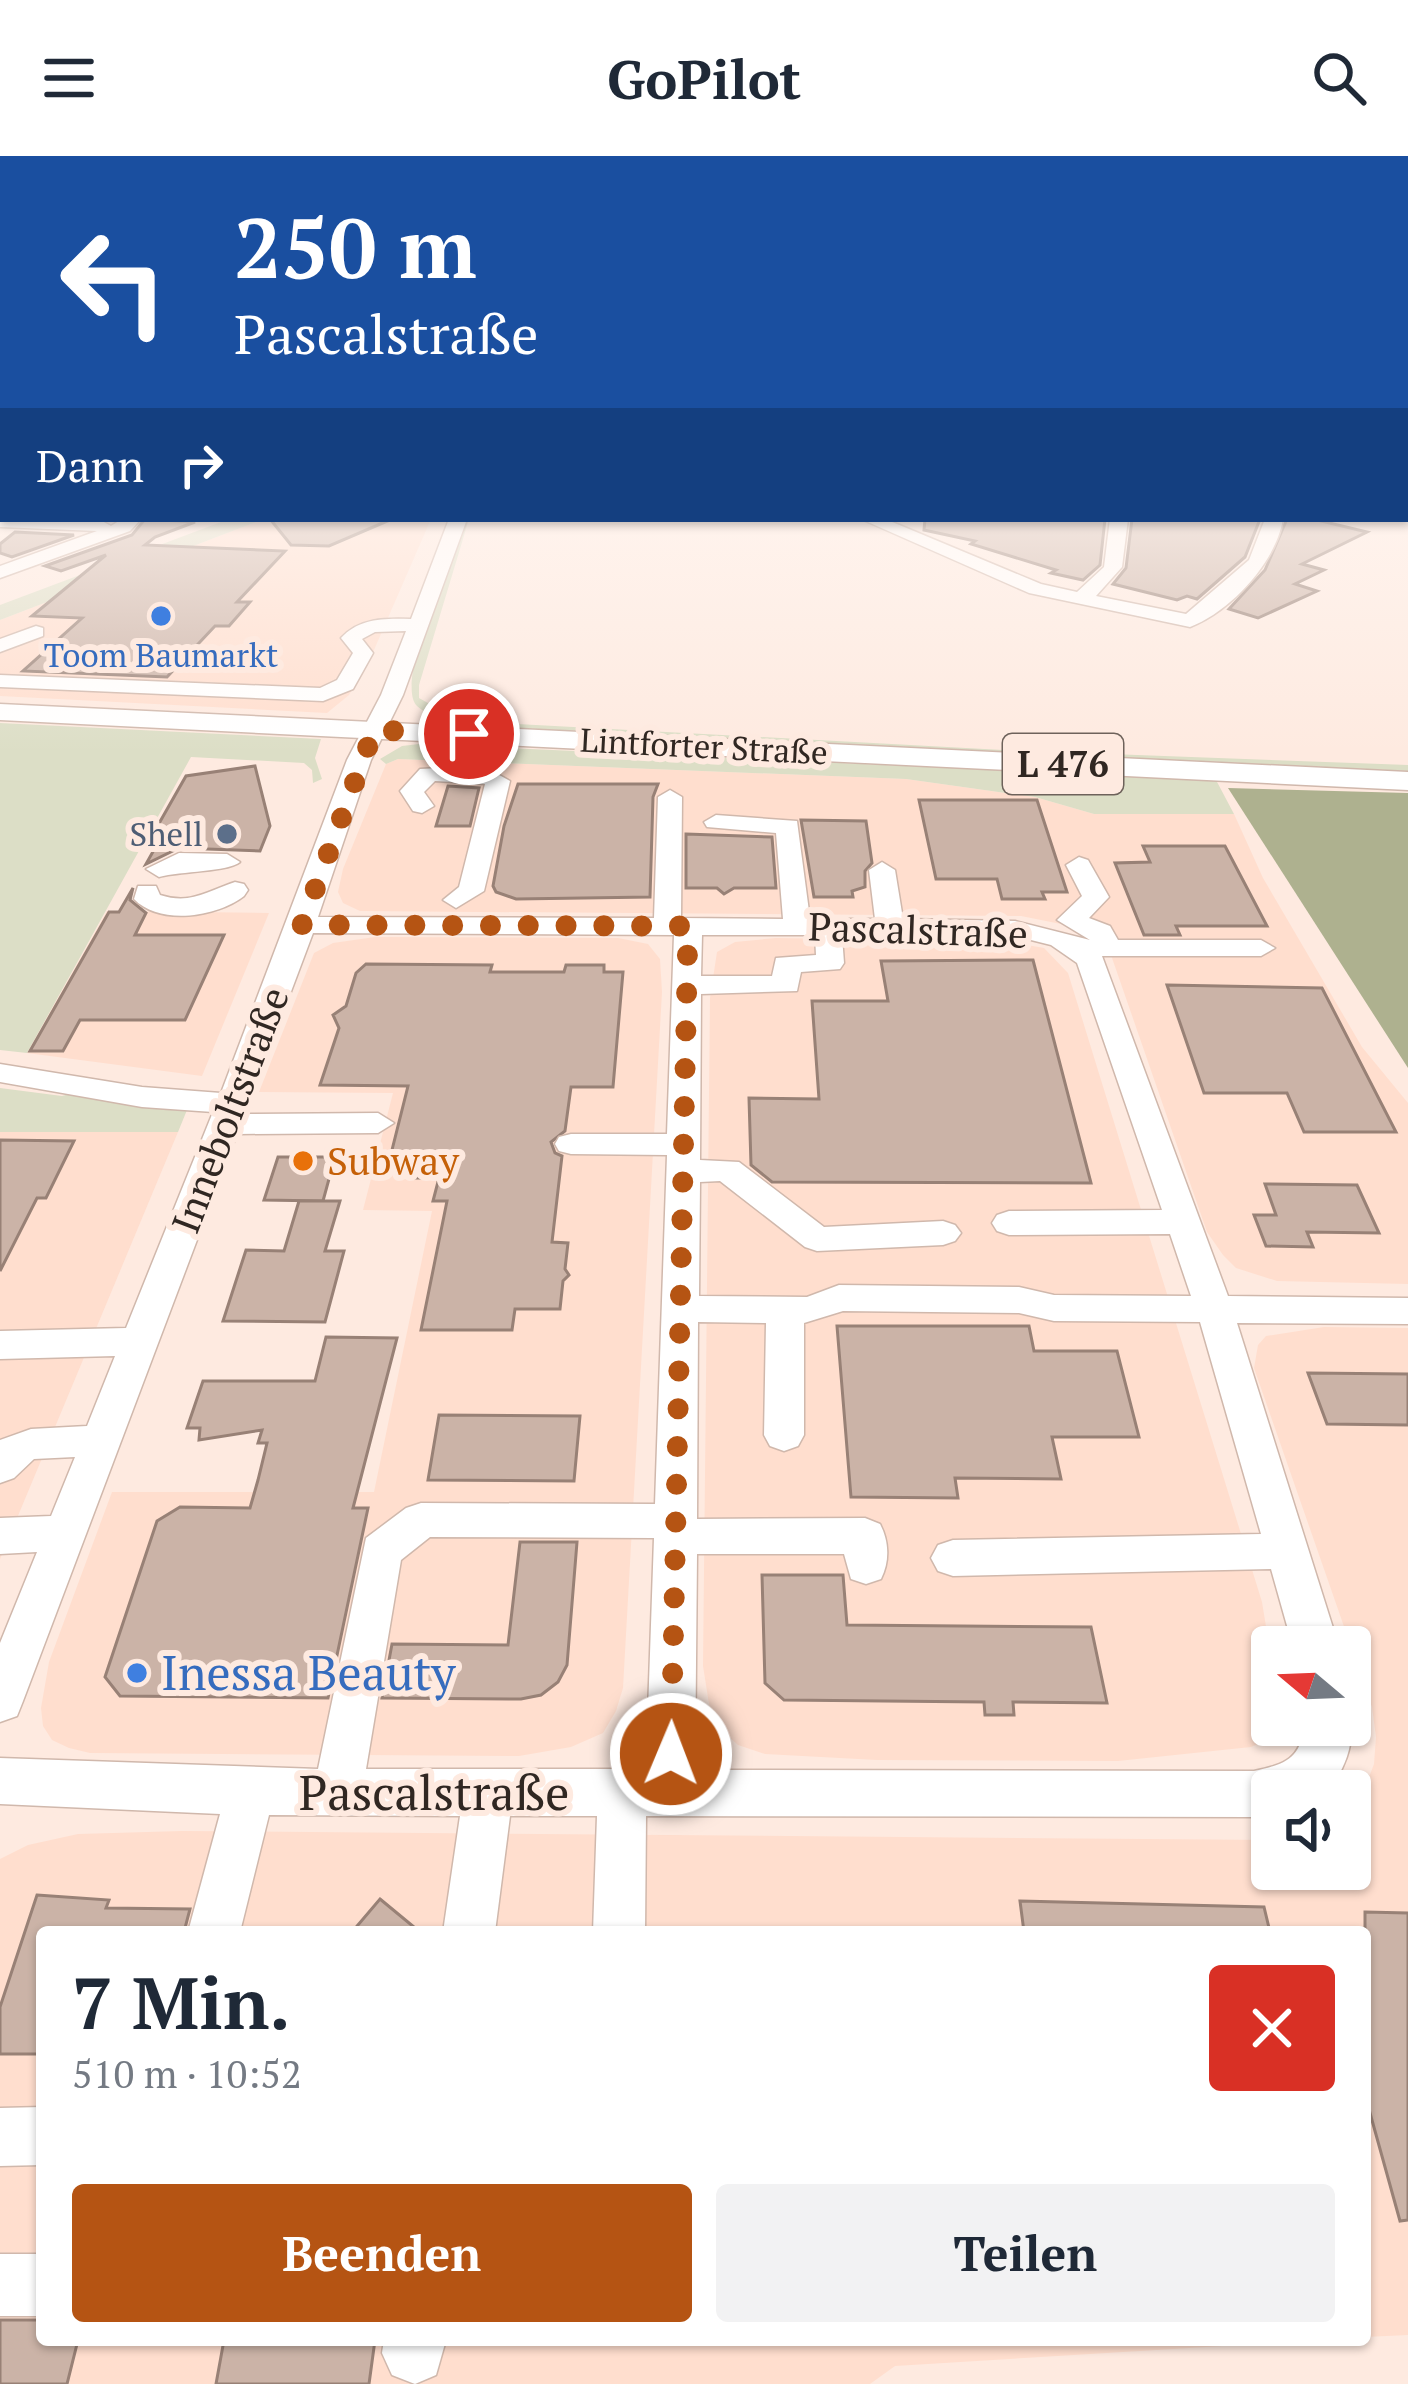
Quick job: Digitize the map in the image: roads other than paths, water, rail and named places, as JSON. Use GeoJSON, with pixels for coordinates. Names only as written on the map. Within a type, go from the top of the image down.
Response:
{"type":"FeatureCollection","features":[{"type":"Feature","properties":{"kind":"main road"},"geometry":{"type":"LineString","coordinates":[[392,695],[421,716],[469,734]]}},
{"type":"Feature","properties":{"kind":"main road","name":"Lintforter Straße"},"geometry":{"type":"LineString","coordinates":[[0,712],[1408,781]]}},
{"type":"Feature","properties":{"kind":"street"},"geometry":{"type":"LineString","coordinates":[[0,572],[71,545]]}},
{"type":"Feature","properties":{"kind":"street","name":"Inneboltstraße"},"geometry":{"type":"LineString","coordinates":[[0,1701],[448,545]]}},
{"type":"Feature","properties":{"kind":"street"},"geometry":{"type":"LineString","coordinates":[[937,545],[1001,575],[1078,600],[1190,621],[1257,563],[1269,545]]}},
{"type":"Feature","properties":{"kind":"street"},"geometry":{"type":"LineString","coordinates":[[1078,600],[1110,578],[1117,545]]}},
{"type":"Feature","properties":{"kind":"street"},"geometry":{"type":"LineString","coordinates":[[0,681],[323,695],[345,684],[362,653],[351,638],[357,631],[417,625]]}},
{"type":"Feature","properties":{"kind":"street"},"geometry":{"type":"LineString","coordinates":[[0,646],[36,632]]}},
{"type":"Feature","properties":{"kind":"street"},"geometry":{"type":"LineString","coordinates":[[422,806],[412,791],[428,774],[483,773],[498,781],[471,891],[456,900]]}},
{"type":"Feature","properties":{"kind":"street"},"geometry":{"type":"LineString","coordinates":[[621,1926],[646,1795],[676,1529],[686,985],[670,797]]}},
{"type":"Feature","properties":{"kind":"street"},"geometry":{"type":"LineString","coordinates":[[716,822],[788,826],[797,927]]}},
{"type":"Feature","properties":{"kind":"street"},"geometry":{"type":"LineString","coordinates":[[178,861],[238,874],[209,905],[158,905],[147,899],[153,880],[178,861]]}},
{"type":"Feature","properties":{"kind":"street"},"geometry":{"type":"LineString","coordinates":[[1079,866],[1096,897],[1071,920],[1100,932],[1093,948],[1261,948]]}},
{"type":"Feature","properties":{"kind":"street"},"geometry":{"type":"LineString","coordinates":[[882,871],[890,927]]}},
{"type":"Feature","properties":{"kind":"street"},"geometry":{"type":"LineString","coordinates":[[176,892],[238,874]]}},
{"type":"Feature","properties":{"kind":"street","name":"Pascalstraße"},"geometry":{"type":"LineString","coordinates":[[302,925],[1031,931],[1093,948],[1090,960],[1214,1308],[1309,1626]]}},
{"type":"Feature","properties":{"kind":"street"},"geometry":{"type":"LineString","coordinates":[[686,985],[787,985],[787,964],[830,963],[828,927]]}},
{"type":"Feature","properties":{"kind":"street"},"geometry":{"type":"LineString","coordinates":[[0,1073],[228,1114],[378,1123]]}},
{"type":"Feature","properties":{"kind":"street"},"geometry":{"type":"LineString","coordinates":[[571,1144],[683,1158],[728,1170],[817,1239],[944,1233]]}},
{"type":"Feature","properties":{"kind":"street"},"geometry":{"type":"LineString","coordinates":[[1009,1223],[1184,1222]]}},
{"type":"Feature","properties":{"kind":"street"},"geometry":{"type":"LineString","coordinates":[[680,1309],[811,1310],[838,1298],[1019,1300],[1054,1308],[1408,1311]]}},
{"type":"Feature","properties":{"kind":"street"},"geometry":{"type":"LineString","coordinates":[[784,1435],[785,1310]]}},
{"type":"Feature","properties":{"kind":"street"},"geometry":{"type":"LineString","coordinates":[[0,1345],[140,1342]]}},
{"type":"Feature","properties":{"kind":"street"},"geometry":{"type":"LineString","coordinates":[[0,1467],[15,1448],[28,1444],[101,1442]]}},
{"type":"Feature","properties":{"kind":"street"},"geometry":{"type":"LineString","coordinates":[[338,1792],[381,1551],[421,1520],[866,1535],[866,1566]]}},
{"type":"Feature","properties":{"kind":"street"},"geometry":{"type":"LineString","coordinates":[[0,1536],[65,1533]]}},
{"type":"Feature","properties":{"kind":"street"},"geometry":{"type":"LineString","coordinates":[[953,1558],[1286,1551]]}},
{"type":"Feature","properties":{"kind":"street","name":"Pascalstraße"},"geometry":{"type":"LineString","coordinates":[[0,1781],[250,1792],[1254,1794],[1304,1783],[1326,1757],[1327,1746]]}},
{"type":"Feature","properties":{"kind":"street"},"geometry":{"type":"LineString","coordinates":[[470,1926],[488,1791]]}},
{"type":"Feature","properties":{"kind":"street"},"geometry":{"type":"LineString","coordinates":[[216,1926],[250,1792]]}},
{"type":"Feature","properties":{"kind":"street"},"geometry":{"type":"LineString","coordinates":[[0,2137],[36,2135]]}},
{"type":"Feature","properties":{"kind":"street"},"geometry":{"type":"LineString","coordinates":[[0,2285],[36,2285]]}},
{"type":"Feature","properties":{"kind":"place","name":"Toom Baumarkt"},"geometry":{"type":"Point","coordinates":[161,616]}},
{"type":"Feature","properties":{"kind":"place","name":"Shell"},"geometry":{"type":"Point","coordinates":[227,834]}},
{"type":"Feature","properties":{"kind":"place","name":"Subway"},"geometry":{"type":"Point","coordinates":[303,1161]}},
{"type":"Feature","properties":{"kind":"place","name":"Inessa Beauty"},"geometry":{"type":"Point","coordinates":[137,1673]}}]}
